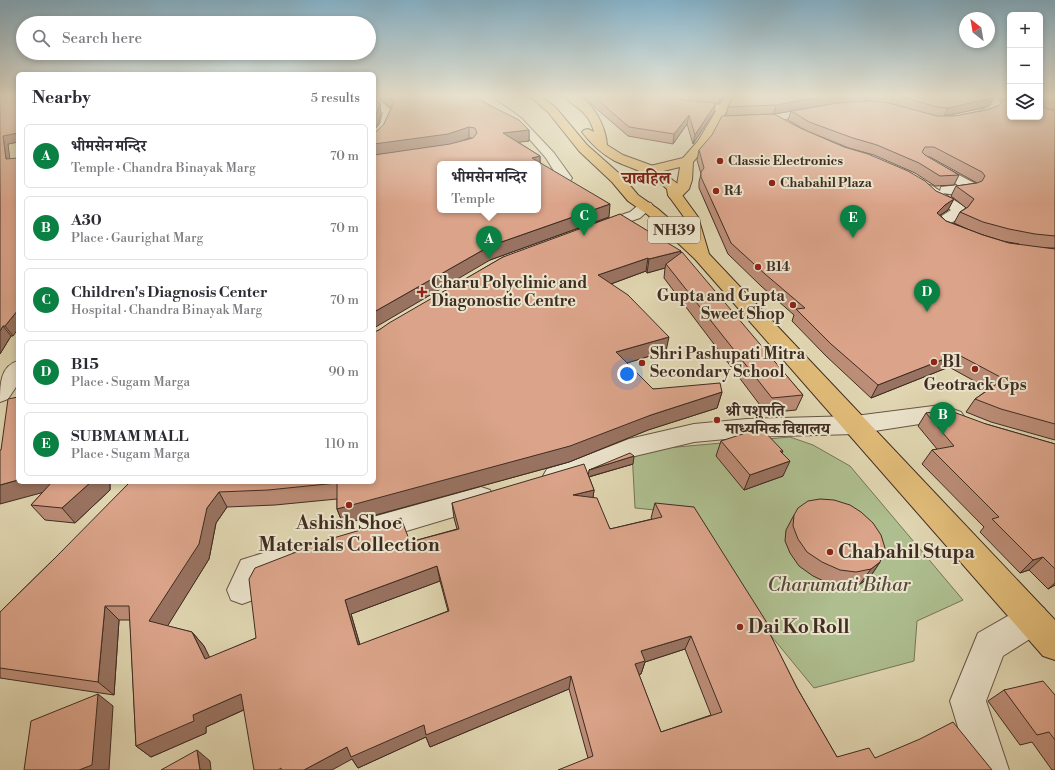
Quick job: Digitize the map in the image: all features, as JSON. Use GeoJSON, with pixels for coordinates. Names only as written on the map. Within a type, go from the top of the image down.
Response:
{"type":"FeatureCollection","features":[{"type":"Feature","properties":{"kind":"main road","name":"NH39"},"geometry":{"type":"LineString","coordinates":[[570,132],[583,148],[617,179],[633,198],[646,206],[701,255],[1055,644]]}},
{"type":"Feature","properties":{"kind":"main road"},"geometry":{"type":"LineString","coordinates":[[588,132],[600,146]]}},
{"type":"Feature","properties":{"kind":"main road"},"geometry":{"type":"LineString","coordinates":[[599,132],[601,139],[600,146]]}},
{"type":"Feature","properties":{"kind":"main road"},"geometry":{"type":"LineString","coordinates":[[617,179],[622,175],[651,170],[687,161],[703,144],[710,132]]}},
{"type":"Feature","properties":{"kind":"main road","name":"NH39"},"geometry":{"type":"LineString","coordinates":[[600,146],[619,158],[651,170],[674,188],[675,195],[691,217],[701,255]]}},
{"type":"Feature","properties":{"kind":"main road"},"geometry":{"type":"LineString","coordinates":[[675,195],[680,193],[684,184],[687,161]]}},
{"type":"Feature","properties":{"kind":"main road","name":"NH39"},"geometry":{"type":"LineString","coordinates":[[646,206],[657,200],[675,195]]}},
{"type":"Feature","properties":{"kind":"street"},"geometry":{"type":"LineString","coordinates":[[528,132],[559,167],[565,178]]}},
{"type":"Feature","properties":{"kind":"street"},"geometry":{"type":"LineString","coordinates":[[925,161],[971,187],[940,191],[938,197]]}},
{"type":"Feature","properties":{"kind":"street"},"geometry":{"type":"LineString","coordinates":[[915,181],[926,187],[938,197],[950,202],[960,210],[957,214],[945,219],[941,224],[975,239]]}},
{"type":"Feature","properties":{"kind":"street"},"geometry":{"type":"LineString","coordinates":[[585,231],[635,215],[646,206]]}},
{"type":"Feature","properties":{"kind":"street"},"geometry":{"type":"LineString","coordinates":[[0,394],[16,371]]}},
{"type":"Feature","properties":{"kind":"street"},"geometry":{"type":"LineString","coordinates":[[537,482],[575,471],[629,448],[694,433],[747,428],[855,425],[941,413],[970,424]]}},
{"type":"Feature","properties":{"kind":"street"},"geometry":{"type":"LineString","coordinates":[[354,534],[506,491]]}},
{"type":"Feature","properties":{"kind":"street"},"geometry":{"type":"LineString","coordinates":[[242,590],[252,570],[268,566],[303,552]]}},
{"type":"Feature","properties":{"kind":"street"},"geometry":{"type":"LineString","coordinates":[[990,770],[968,701],[982,670],[990,645],[1033,619]]}},
{"type":"Feature","properties":{"kind":"green space","name":"Charumati Bihar"},"geometry":{"type":"Polygon","coordinates":[[[790,437],[813,445],[850,466],[963,600],[917,621],[914,661],[814,688],[772,637],[696,514],[635,508],[632,451],[790,437]]]}},
{"type":"Feature","properties":{"kind":"building"},"geometry":{"type":"Polygon","coordinates":[[[0,132],[16,132],[16,133],[3,136],[6,159],[16,158],[16,312],[0,331],[0,132]]]}},
{"type":"Feature","properties":{"kind":"building"},"geometry":{"type":"Polygon","coordinates":[[[376,132],[454,132],[376,144],[376,132]]]}},
{"type":"Feature","properties":{"kind":"building"},"geometry":{"type":"Polygon","coordinates":[[[512,132],[503,133],[540,156],[532,158],[537,161],[437,161],[437,213],[541,213],[541,163],[610,204],[490,246],[376,311],[376,155],[450,144],[473,138],[477,133],[512,132]]]}},
{"type":"Feature","properties":{"kind":"building"},"geometry":{"type":"Polygon","coordinates":[[[661,132],[676,132],[674,134],[661,132]]]}},
{"type":"Feature","properties":{"kind":"building"},"geometry":{"type":"Polygon","coordinates":[[[714,132],[809,132],[908,171],[925,181],[936,191],[954,199],[937,213],[946,221],[1009,243],[1055,249],[1055,424],[1001,409],[975,399],[1004,379],[957,354],[878,385],[831,344],[796,309],[805,308],[731,243],[701,177],[701,172],[704,168],[699,150],[714,132]]]}},
{"type":"Feature","properties":{"kind":"building"},"geometry":{"type":"Polygon","coordinates":[[[836,132],[1055,132],[1055,236],[1009,229],[983,222],[960,212],[968,207],[974,199],[956,186],[977,183],[982,181],[985,176],[982,172],[934,147],[925,147],[922,152],[959,175],[940,176],[919,163],[877,145],[836,132]]]}},
{"type":"Feature","properties":{"kind":"building"},"geometry":{"type":"Polygon","coordinates":[[[620,214],[681,251],[648,258],[598,275],[628,295],[669,337],[616,352],[653,389],[720,383],[722,392],[651,415],[570,446],[337,509],[337,484],[376,484],[376,331],[503,257],[620,214]]]}},
{"type":"Feature","properties":{"kind":"building"},"geometry":{"type":"Polygon","coordinates":[[[682,252],[803,395],[772,398],[666,264],[682,252]]]}},
{"type":"Feature","properties":{"kind":"building"},"geometry":{"type":"Polygon","coordinates":[[[16,397],[16,481],[0,485],[0,450],[8,399],[16,397]]]}},
{"type":"Feature","properties":{"kind":"building"},"geometry":{"type":"Polygon","coordinates":[[[948,410],[986,424],[1055,444],[1055,569],[1043,557],[1033,560],[992,519],[999,517],[932,450],[954,446],[926,413],[948,410]]]}},
{"type":"Feature","properties":{"kind":"building"},"geometry":{"type":"Polygon","coordinates":[[[761,428],[783,451],[780,451],[790,461],[750,475],[721,441],[761,428]]]}},
{"type":"Feature","properties":{"kind":"building"},"geometry":{"type":"Polygon","coordinates":[[[630,453],[634,456],[589,470],[630,453]]]}},
{"type":"Feature","properties":{"kind":"building"},"geometry":{"type":"Polygon","coordinates":[[[584,464],[594,490],[573,495],[597,498],[610,529],[662,517],[655,503],[694,507],[769,626],[766,626],[797,688],[837,757],[869,748],[875,758],[920,739],[953,722],[992,770],[558,770],[593,756],[571,676],[426,735],[424,725],[351,757],[347,747],[304,770],[281,770],[281,768],[278,770],[254,770],[241,694],[193,715],[194,721],[136,746],[129,606],[105,606],[98,682],[0,668],[0,612],[128,484],[327,484],[268,490],[219,492],[207,508],[199,544],[149,621],[192,632],[205,659],[256,638],[249,579],[255,568],[330,539],[401,518],[410,542],[459,529],[452,503],[584,464]],[[437,566],[345,600],[358,645],[449,611],[437,566]],[[691,636],[641,651],[645,661],[635,664],[661,732],[722,712],[691,636]]]}},
{"type":"Feature","properties":{"kind":"building"},"geometry":{"type":"Polygon","coordinates":[[[50,484],[89,484],[62,508],[31,505],[50,484]]]}},
{"type":"Feature","properties":{"kind":"building","name":"Chabahil Stupa"},"geometry":{"type":"Polygon","coordinates":[[[820,499],[834,500],[850,505],[861,512],[873,523],[881,535],[885,548],[880,562],[871,569],[856,572],[840,570],[822,562],[807,552],[798,539],[793,526],[794,515],[798,508],[808,501],[820,499]]]}},
{"type":"Feature","properties":{"kind":"building"},"geometry":{"type":"Polygon","coordinates":[[[1043,681],[1055,695],[1055,740],[1049,732],[1037,735],[1004,690],[1043,681]]]}},
{"type":"Feature","properties":{"kind":"building"},"geometry":{"type":"Polygon","coordinates":[[[98,694],[92,765],[79,770],[24,770],[31,721],[98,694]]]}},
{"type":"Feature","properties":{"kind":"building"},"geometry":{"type":"Polygon","coordinates":[[[197,750],[200,770],[161,770],[197,750]]]}},
{"type":"Feature","properties":{"kind":"place","name":"Classic Electronics"},"geometry":{"type":"Point","coordinates":[720,161]}},
{"type":"Feature","properties":{"kind":"place","name":"Chabahil Plaza"},"geometry":{"type":"Point","coordinates":[772,183]}},
{"type":"Feature","properties":{"kind":"place","name":"R4"},"geometry":{"type":"Point","coordinates":[716,191]}},
{"type":"Feature","properties":{"kind":"place","name":"Children's Diagnosis Center"},"geometry":{"type":"Point","coordinates":[584,236]}},
{"type":"Feature","properties":{"kind":"place","name":"SUBMAM MALL"},"geometry":{"type":"Point","coordinates":[853,238]}},
{"type":"Feature","properties":{"kind":"place","name":"भीमसेन मन्दिर"},"geometry":{"type":"Point","coordinates":[489,259]}},
{"type":"Feature","properties":{"kind":"place","name":"B14"},"geometry":{"type":"Point","coordinates":[758,267]}},
{"type":"Feature","properties":{"kind":"place","name":"Charu Polyclinic and Diagonostic Centre"},"geometry":{"type":"Point","coordinates":[422,292]}},
{"type":"Feature","properties":{"kind":"place","name":"Gupta and Gupta Sweet Shop"},"geometry":{"type":"Point","coordinates":[793,305]}},
{"type":"Feature","properties":{"kind":"place","name":"B15"},"geometry":{"type":"Point","coordinates":[927,312]}},
{"type":"Feature","properties":{"kind":"place","name":"B1"},"geometry":{"type":"Point","coordinates":[934,362]}},
{"type":"Feature","properties":{"kind":"place","name":"Shri Pashupati Mitra Secondary School"},"geometry":{"type":"Point","coordinates":[642,363]}},
{"type":"Feature","properties":{"kind":"place","name":"Geotrack Gps"},"geometry":{"type":"Point","coordinates":[975,369]}},
{"type":"Feature","properties":{"kind":"place","name":"श्री पशुपति माध्यमिक विद्यालय"},"geometry":{"type":"Point","coordinates":[717,420]}},
{"type":"Feature","properties":{"kind":"place","name":"A30"},"geometry":{"type":"Point","coordinates":[943,435]}},
{"type":"Feature","properties":{"kind":"place","name":"Ashish Shoe Materials Collection"},"geometry":{"type":"Point","coordinates":[349,505]}},
{"type":"Feature","properties":{"kind":"place","name":"Chabahil Stupa"},"geometry":{"type":"Point","coordinates":[830,552]}},
{"type":"Feature","properties":{"kind":"place","name":"Dai Ko Roll"},"geometry":{"type":"Point","coordinates":[740,627]}},
{"type":"Feature","properties":{"kind":"district","name":"चाबहिल"},"geometry":{"type":"Point","coordinates":[646,179]}}]}
